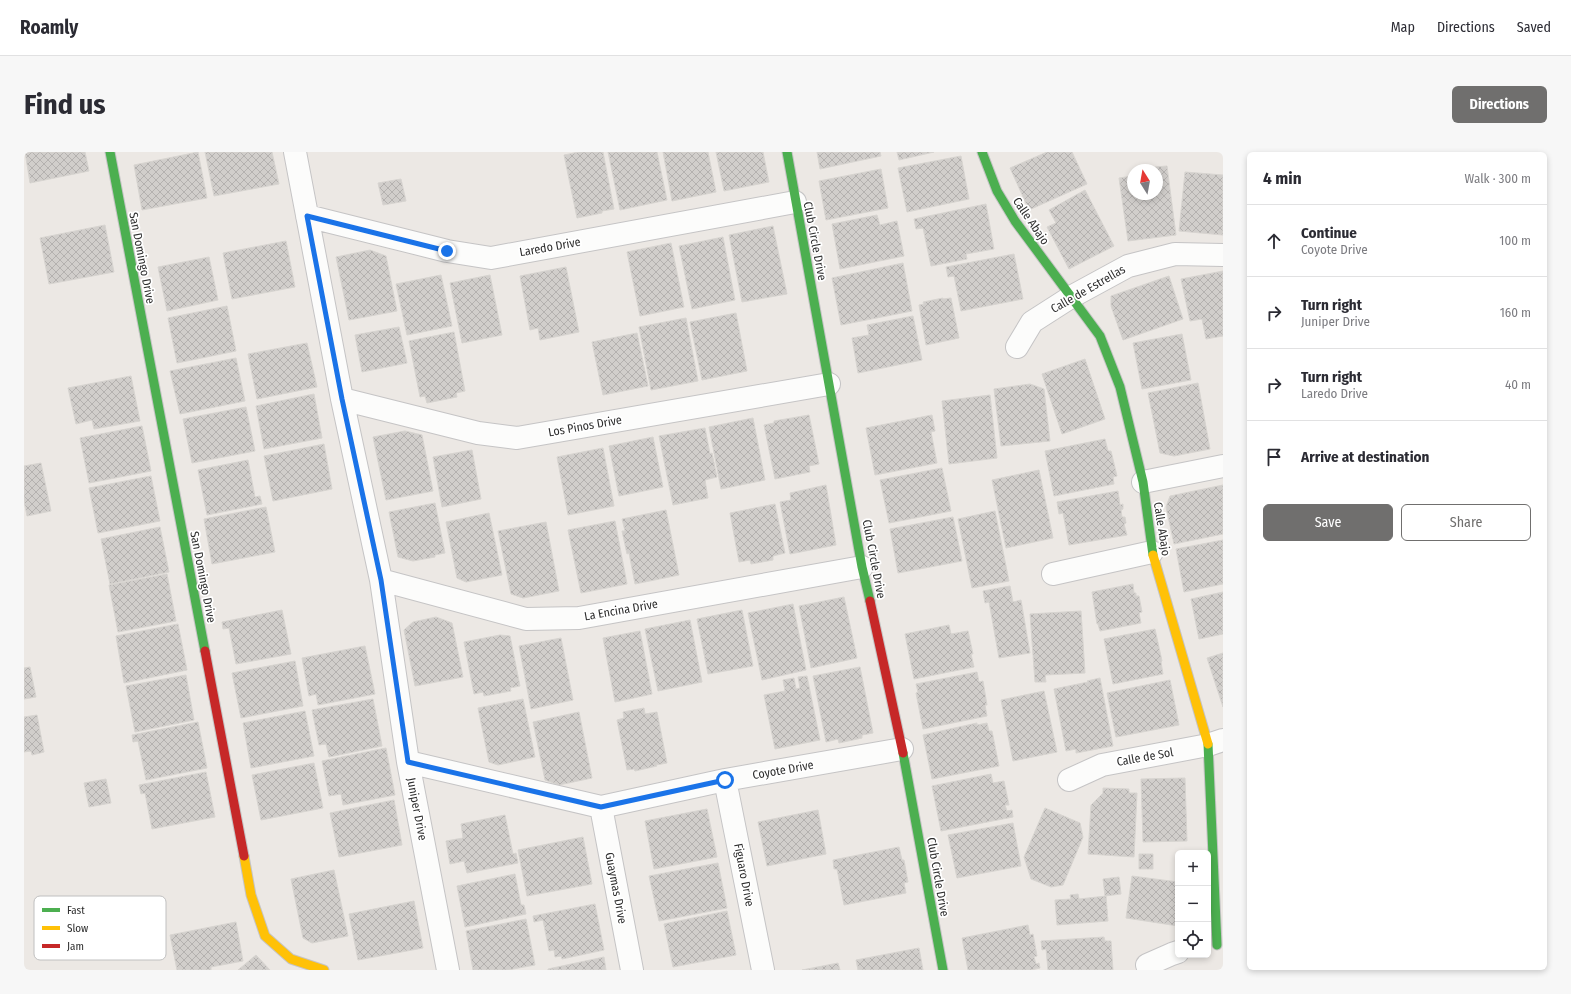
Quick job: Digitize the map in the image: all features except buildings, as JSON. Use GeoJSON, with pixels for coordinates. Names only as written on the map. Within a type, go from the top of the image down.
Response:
{"type":"FeatureCollection","features":[{"type":"Feature","properties":{"kind":"street","name":"San Domingo Drive"},"geometry":{"type":"LineString","coordinates":[[110,152],[251,895],[265,936],[291,959],[324,970]]}},
{"type":"Feature","properties":{"kind":"street","name":"Juniper Drive"},"geometry":{"type":"LineString","coordinates":[[296,152],[342,399],[381,580],[408,762],[448,970]]}},
{"type":"Feature","properties":{"kind":"street","name":"Club Circle Drive"},"geometry":{"type":"LineString","coordinates":[[787,152],[862,567],[902,749],[943,970]]}},
{"type":"Feature","properties":{"kind":"street","name":"Calle Abajo"},"geometry":{"type":"LineString","coordinates":[[982,152],[997,191],[1014,221],[1100,336],[1120,387],[1143,482],[1152,552],[1216,743],[1216,945]]}},
{"type":"Feature","properties":{"kind":"street","name":"Laredo Drive"},"geometry":{"type":"LineString","coordinates":[[307,216],[447,251],[491,258],[795,202]]}},
{"type":"Feature","properties":{"kind":"street","name":"Calle de Estrellas"},"geometry":{"type":"LineString","coordinates":[[1017,347],[1032,322],[1072,297],[1128,266],[1175,254],[1223,255]]}},
{"type":"Feature","properties":{"kind":"street","name":"Los Pinos Drive"},"geometry":{"type":"LineString","coordinates":[[342,399],[478,433],[517,438],[829,384]]}},
{"type":"Feature","properties":{"kind":"street"},"geometry":{"type":"LineString","coordinates":[[1143,482],[1223,466]]}},
{"type":"Feature","properties":{"kind":"street"},"geometry":{"type":"LineString","coordinates":[[1053,574],[1152,552]]}},
{"type":"Feature","properties":{"kind":"street","name":"La Encina Drive"},"geometry":{"type":"LineString","coordinates":[[381,580],[526,619],[579,618],[862,567]]}},
{"type":"Feature","properties":{"kind":"street","name":"Calle de Sol"},"geometry":{"type":"LineString","coordinates":[[1069,780],[1102,765],[1216,743]]}},
{"type":"Feature","properties":{"kind":"street","name":"Coyote Drive"},"geometry":{"type":"LineString","coordinates":[[408,762],[601,807],[725,780],[902,749]]}},
{"type":"Feature","properties":{"kind":"street","name":"Figuaro Drive"},"geometry":{"type":"LineString","coordinates":[[725,780],[763,970]]}},
{"type":"Feature","properties":{"kind":"street","name":"Guaymas Drive"},"geometry":{"type":"LineString","coordinates":[[601,807],[632,970]]}},
{"type":"Feature","properties":{"kind":"street"},"geometry":{"type":"LineString","coordinates":[[1147,965],[1175,953]]}},
{"type":"Feature","properties":{"kind":"traffic: fast"},"geometry":{"type":"LineString","coordinates":[[110,152],[205,651]]}},
{"type":"Feature","properties":{"kind":"traffic: fast"},"geometry":{"type":"LineString","coordinates":[[787,152],[862,567],[870,601]]}},
{"type":"Feature","properties":{"kind":"traffic: fast"},"geometry":{"type":"LineString","coordinates":[[982,152],[997,191],[1015,221],[1100,336],[1120,387],[1143,482],[1153,555]]}},
{"type":"Feature","properties":{"kind":"traffic: fast"},"geometry":{"type":"LineString","coordinates":[[1208,744],[1217,945]]}},
{"type":"Feature","properties":{"kind":"traffic: fast"},"geometry":{"type":"LineString","coordinates":[[903,753],[943,970]]}},
{"type":"Feature","properties":{"kind":"traffic: slow"},"geometry":{"type":"LineString","coordinates":[[1153,555],[1208,744]]}},
{"type":"Feature","properties":{"kind":"traffic: slow"},"geometry":{"type":"LineString","coordinates":[[244,856],[251,895],[265,936],[291,959],[324,970]]}},
{"type":"Feature","properties":{"kind":"traffic: jam"},"geometry":{"type":"LineString","coordinates":[[870,601],[903,753]]}},
{"type":"Feature","properties":{"kind":"traffic: jam"},"geometry":{"type":"LineString","coordinates":[[205,651],[244,856]]}},
{"type":"Feature","properties":{"kind":"route"},"geometry":{"type":"LineString","coordinates":[[447,251],[307,216],[342,399],[381,580],[408,762],[601,807],[725,780]]}}]}
